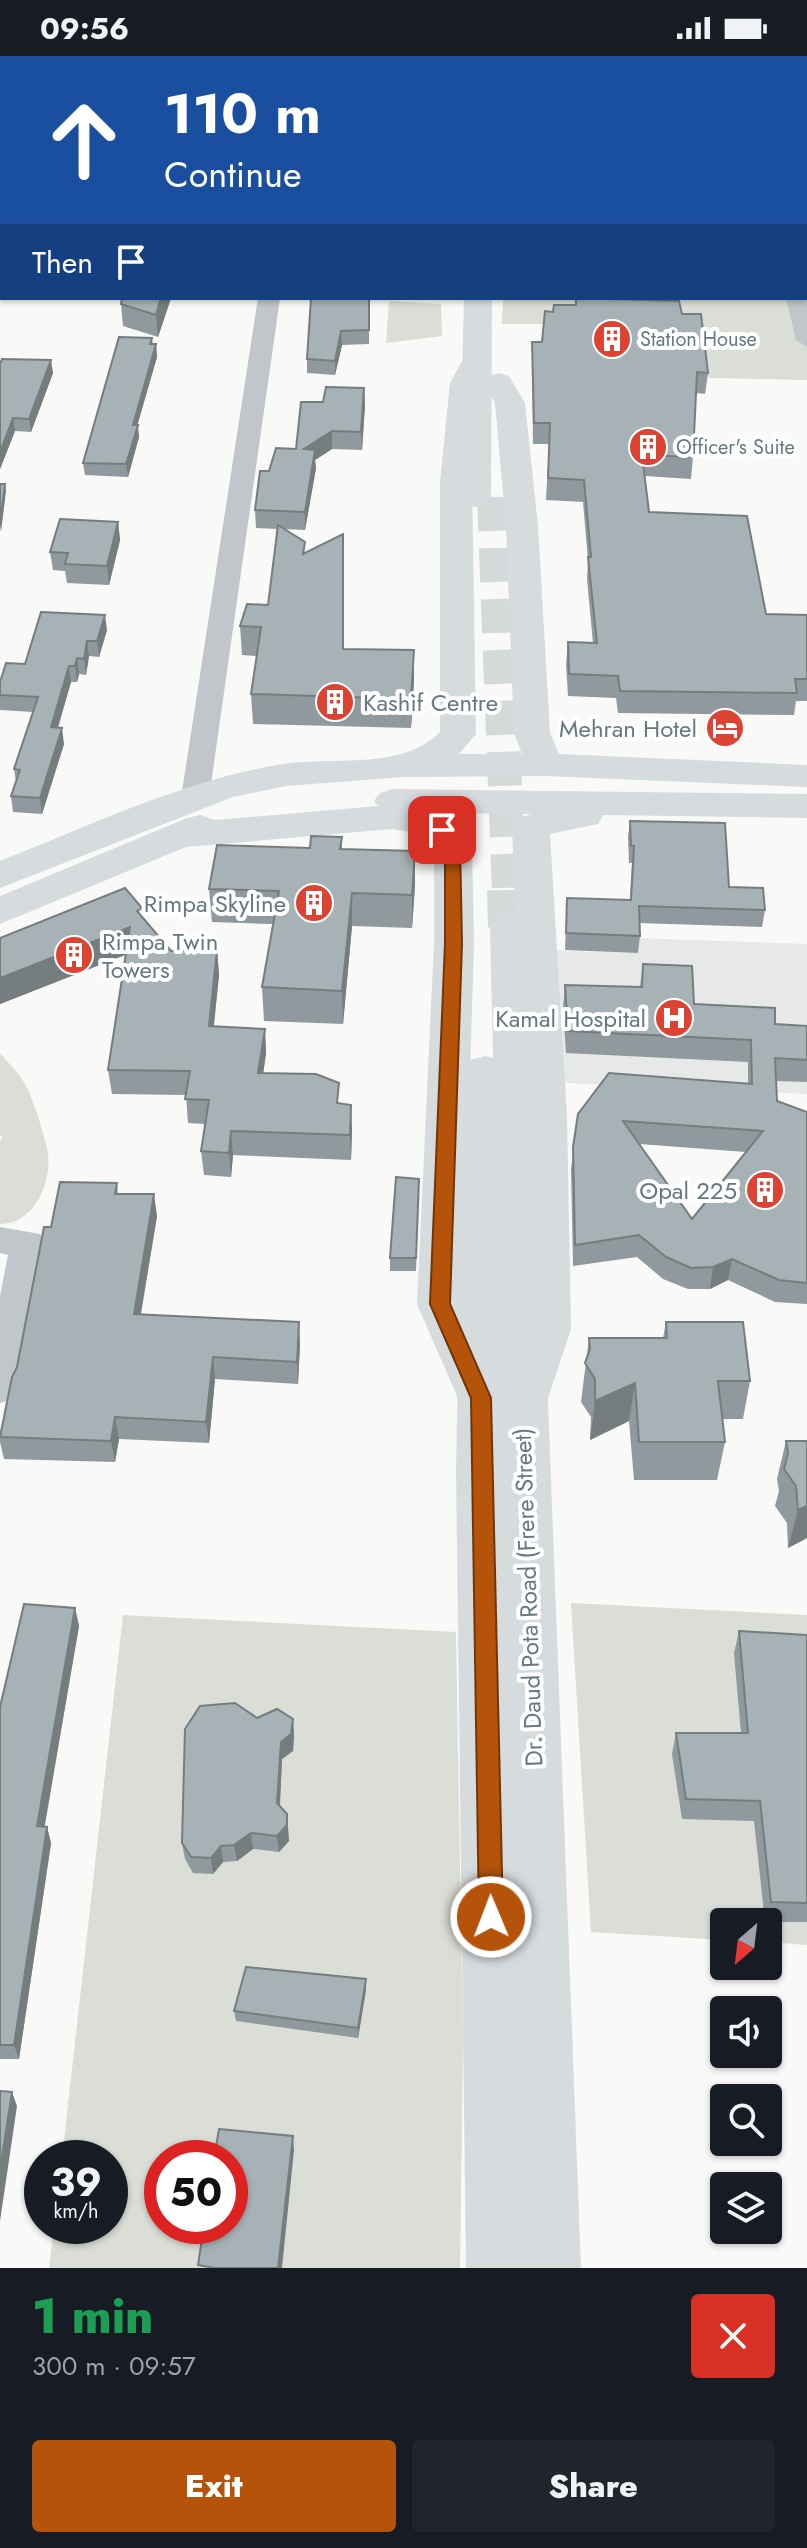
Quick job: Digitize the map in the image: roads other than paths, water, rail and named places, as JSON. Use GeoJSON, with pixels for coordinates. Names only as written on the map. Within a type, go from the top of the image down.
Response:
{"type":"FeatureCollection","features":[{"type":"Feature","properties":{"kind":"main road"},"geometry":{"type":"LineString","coordinates":[[478,300],[488,370],[485,497]]}},
{"type":"Feature","properties":{"kind":"main road"},"geometry":{"type":"LineString","coordinates":[[503,300],[488,370],[510,403],[522,526],[532,733],[545,765]]}},
{"type":"Feature","properties":{"kind":"main road"},"geometry":{"type":"LineString","coordinates":[[404,766],[440,753],[458,734],[456,483],[465,383],[488,370]]}},
{"type":"Feature","properties":{"kind":"main road"},"geometry":{"type":"LineString","coordinates":[[0,875],[224,787],[286,775],[404,766],[545,765],[807,776]]}},
{"type":"Feature","properties":{"kind":"main road"},"geometry":{"type":"LineString","coordinates":[[0,911],[175,836],[252,809],[420,800],[807,806]]}},
{"type":"Feature","properties":{"kind":"main road"},"geometry":{"type":"LineString","coordinates":[[531,827],[570,816],[645,816],[747,805]]}},
{"type":"Feature","properties":{"kind":"main road"},"geometry":{"type":"LineString","coordinates":[[175,836],[392,817],[433,824],[453,845],[454,943],[440,1304],[502,1404],[547,1329],[545,1116],[531,827],[518,815],[490,810],[456,814],[433,824]]}},
{"type":"Feature","properties":{"kind":"main road","name":"Dr. Daud Pota Road (Frere Street)"},"geometry":{"type":"LineString","coordinates":[[498,2268],[502,1404],[499,927]]}},
{"type":"Feature","properties":{"kind":"main road","name":"Dr. Daud Pota Road (Frere Street)"},"geometry":{"type":"LineString","coordinates":[[502,1404],[549,2268]]}},
{"type":"Feature","properties":{"kind":"street"},"geometry":{"type":"LineString","coordinates":[[195,798],[269,300]]}},
{"type":"Feature","properties":{"kind":"street"},"geometry":{"type":"LineString","coordinates":[[797,300],[807,340]]}},
{"type":"Feature","properties":{"kind":"street"},"geometry":{"type":"LineString","coordinates":[[0,1240],[28,1244],[0,1388]]}},
{"type":"Feature","properties":{"kind":"tunnel"},"geometry":{"type":"LineString","coordinates":[[494,497],[509,892]]}},
{"type":"Feature","properties":{"kind":"tunnel"},"geometry":{"type":"LineString","coordinates":[[509,890],[510,927]]}},
{"type":"Feature","properties":{"kind":"place","name":"Station House"},"geometry":{"type":"Point","coordinates":[612,339]}},
{"type":"Feature","properties":{"kind":"place","name":"Officer's Suite"},"geometry":{"type":"Point","coordinates":[648,447]}},
{"type":"Feature","properties":{"kind":"place","name":"Kashif Centre"},"geometry":{"type":"Point","coordinates":[335,702]}},
{"type":"Feature","properties":{"kind":"place","name":"Mehran Hotel"},"geometry":{"type":"Point","coordinates":[725,728]}},
{"type":"Feature","properties":{"kind":"place","name":"Rimpa Skyline"},"geometry":{"type":"Point","coordinates":[314,903]}},
{"type":"Feature","properties":{"kind":"place","name":"Rimpa Twin Towers"},"geometry":{"type":"Point","coordinates":[74,955]}},
{"type":"Feature","properties":{"kind":"place","name":"Kamal Hospital"},"geometry":{"type":"Point","coordinates":[674,1018]}},
{"type":"Feature","properties":{"kind":"place","name":"Opal 225"},"geometry":{"type":"Point","coordinates":[765,1190]}}]}
